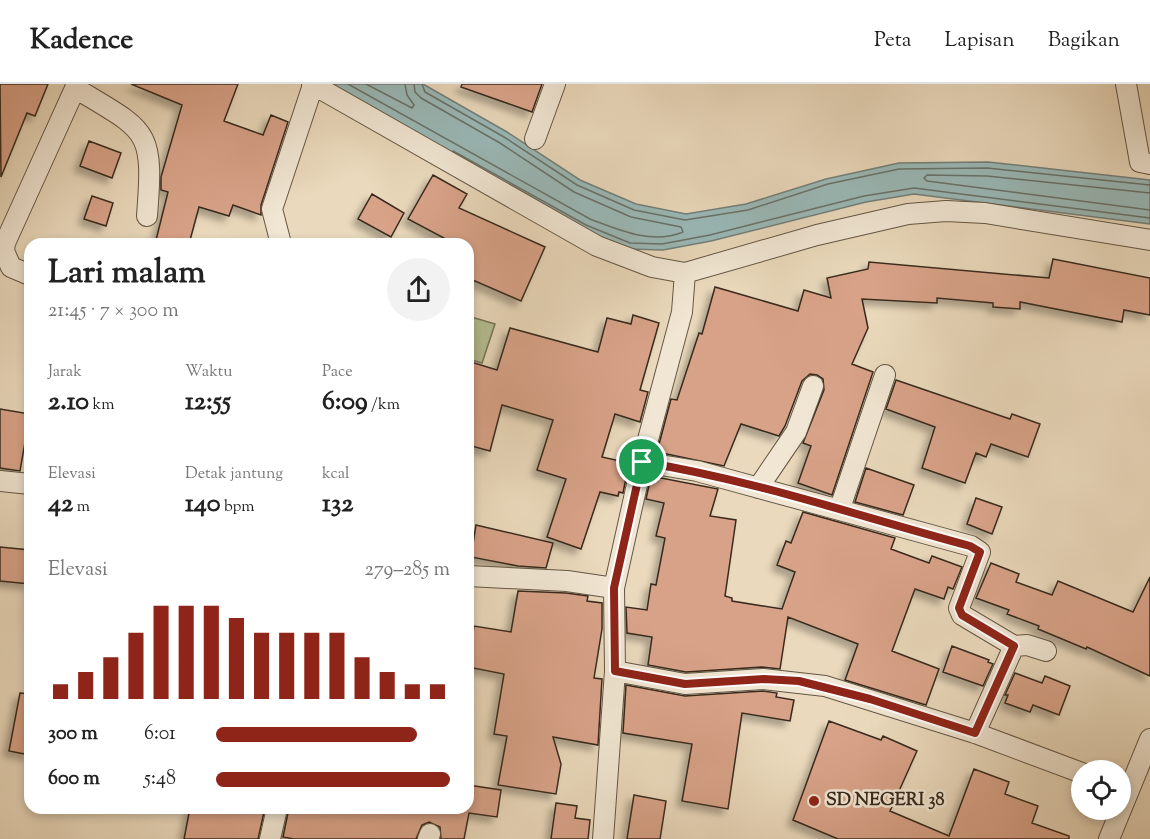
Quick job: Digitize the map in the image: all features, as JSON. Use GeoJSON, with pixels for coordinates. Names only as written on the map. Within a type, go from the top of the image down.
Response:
{"type":"FeatureCollection","features":[{"type":"Feature","properties":{"kind":"street"},"geometry":{"type":"LineString","coordinates":[[279,238],[272,219],[274,198],[312,84],[597,246],[652,267],[686,273],[817,235],[908,214],[946,211],[985,213],[1150,240]]}},
{"type":"Feature","properties":{"kind":"street"},"geometry":{"type":"LineString","coordinates":[[535,139],[555,84]]}},
{"type":"Feature","properties":{"kind":"street"},"geometry":{"type":"LineString","coordinates":[[1126,84],[1140,162],[1150,164]]}},
{"type":"Feature","properties":{"kind":"street"},"geometry":{"type":"LineString","coordinates":[[24,273],[11,267],[4,251],[5,243],[76,86],[134,125],[142,136],[150,156],[147,216]]}},
{"type":"Feature","properties":{"kind":"street"},"geometry":{"type":"LineString","coordinates":[[603,839],[615,671],[614,588],[642,462],[682,312],[686,273]]}},
{"type":"Feature","properties":{"kind":"street"},"geometry":{"type":"LineString","coordinates":[[840,508],[885,375]]}},
{"type":"Feature","properties":{"kind":"street"},"geometry":{"type":"LineString","coordinates":[[758,488],[796,432],[813,386]]}},
{"type":"Feature","properties":{"kind":"street"},"geometry":{"type":"LineString","coordinates":[[642,462],[697,471],[840,508],[970,546],[980,552],[959,608],[962,615],[1014,646],[1027,645],[1046,651]]}},
{"type":"Feature","properties":{"kind":"street"},"geometry":{"type":"LineString","coordinates":[[0,481],[24,483]]}},
{"type":"Feature","properties":{"kind":"street"},"geometry":{"type":"LineString","coordinates":[[474,576],[567,581],[614,588]]}},
{"type":"Feature","properties":{"kind":"street"},"geometry":{"type":"LineString","coordinates":[[975,733],[1014,646]]}},
{"type":"Feature","properties":{"kind":"street"},"geometry":{"type":"LineString","coordinates":[[615,671],[685,684],[764,679],[799,681],[870,699],[975,733],[1071,768]]}},
{"type":"Feature","properties":{"kind":"street"},"geometry":{"type":"LineString","coordinates":[[1131,779],[1150,739]]}},
{"type":"Feature","properties":{"kind":"street"},"geometry":{"type":"LineString","coordinates":[[270,839],[276,814]]}},
{"type":"Feature","properties":{"kind":"street"},"geometry":{"type":"LineString","coordinates":[[1109,839],[1115,820]]}},
{"type":"Feature","properties":{"kind":"green space"},"geometry":{"type":"Polygon","coordinates":[[[474,318],[495,324],[482,363],[474,361],[474,318]]]}},
{"type":"Feature","properties":{"kind":"water"},"geometry":{"type":"Polygon","coordinates":[[[320,84],[423,84],[507,132],[580,180],[636,204],[686,214],[746,204],[826,179],[899,163],[988,162],[1150,180],[1150,224],[914,194],[866,202],[711,241],[663,250],[628,249],[584,231],[320,84]]]}},
{"type":"Feature","properties":{"kind":"building"},"geometry":{"type":"Polygon","coordinates":[[[0,84],[48,84],[35,116],[27,113],[1,177],[0,84]]]}},
{"type":"Feature","properties":{"kind":"building"},"geometry":{"type":"Polygon","coordinates":[[[131,84],[238,84],[224,121],[263,135],[271,115],[288,122],[261,205],[261,215],[233,205],[229,216],[199,207],[191,238],[156,238],[168,192],[161,190],[161,177],[182,105],[131,84]]]}},
{"type":"Feature","properties":{"kind":"building"},"geometry":{"type":"Polygon","coordinates":[[[462,84],[542,84],[532,112],[461,87],[462,84]]]}},
{"type":"Feature","properties":{"kind":"building"},"geometry":{"type":"Polygon","coordinates":[[[89,141],[121,153],[112,178],[80,166],[89,141]]]}},
{"type":"Feature","properties":{"kind":"building"},"geometry":{"type":"Polygon","coordinates":[[[433,175],[467,194],[459,208],[545,247],[521,301],[474,281],[474,238],[444,238],[408,219],[433,175]]]}},
{"type":"Feature","properties":{"kind":"building"},"geometry":{"type":"Polygon","coordinates":[[[372,194],[404,213],[391,237],[358,219],[372,194]]]}},
{"type":"Feature","properties":{"kind":"building"},"geometry":{"type":"Polygon","coordinates":[[[92,196],[113,203],[106,226],[84,219],[92,196]]]}},
{"type":"Feature","properties":{"kind":"building"},"geometry":{"type":"Polygon","coordinates":[[[1053,259],[1150,278],[1150,315],[1124,310],[1122,322],[1020,302],[1020,309],[993,307],[993,303],[937,298],[937,303],[862,299],[868,328],[852,364],[873,372],[832,495],[798,483],[811,446],[803,443],[824,390],[823,379],[817,375],[810,374],[802,381],[779,436],[741,424],[724,466],[657,452],[671,399],[677,400],[699,333],[702,334],[715,287],[798,311],[804,290],[831,298],[827,278],[868,269],[869,262],[1049,278],[1053,259]]]}},
{"type":"Feature","properties":{"kind":"building"},"geometry":{"type":"Polygon","coordinates":[[[633,315],[659,323],[640,390],[648,392],[640,422],[615,414],[602,457],[629,463],[623,493],[619,492],[618,496],[600,492],[581,549],[547,537],[566,479],[537,470],[553,420],[502,405],[490,451],[474,447],[474,363],[497,370],[510,328],[598,352],[607,318],[631,324],[633,315]]]}},
{"type":"Feature","properties":{"kind":"building"},"geometry":{"type":"Polygon","coordinates":[[[896,380],[1010,419],[1012,414],[1040,424],[1028,457],[991,444],[986,457],[976,453],[965,483],[922,468],[935,427],[886,409],[896,380]]]}},
{"type":"Feature","properties":{"kind":"building"},"geometry":{"type":"Polygon","coordinates":[[[0,409],[24,413],[24,448],[20,471],[0,468],[0,409]]]}},
{"type":"Feature","properties":{"kind":"building"},"geometry":{"type":"Polygon","coordinates":[[[866,468],[914,485],[903,515],[855,502],[866,468]]]}},
{"type":"Feature","properties":{"kind":"building"},"geometry":{"type":"Polygon","coordinates":[[[651,476],[718,489],[710,516],[736,520],[725,596],[732,598],[732,601],[782,609],[795,572],[777,565],[786,541],[791,543],[803,512],[895,538],[891,549],[929,563],[932,556],[962,567],[953,589],[948,587],[944,599],[915,589],[892,651],[939,669],[926,705],[845,680],[858,644],[788,617],[780,669],[762,667],[686,672],[648,665],[652,637],[627,633],[626,607],[647,610],[651,584],[656,585],[665,538],[656,536],[664,503],[646,499],[651,476]]]}},
{"type":"Feature","properties":{"kind":"building"},"geometry":{"type":"Polygon","coordinates":[[[976,498],[1002,507],[992,534],[967,524],[976,498]]]}},
{"type":"Feature","properties":{"kind":"building"},"geometry":{"type":"Polygon","coordinates":[[[476,525],[553,543],[546,568],[518,566],[474,558],[476,525]]]}},
{"type":"Feature","properties":{"kind":"building"},"geometry":{"type":"Polygon","coordinates":[[[0,547],[24,549],[24,583],[0,581],[0,547]]]}},
{"type":"Feature","properties":{"kind":"building"},"geometry":{"type":"Polygon","coordinates":[[[991,563],[1019,574],[1016,582],[1052,595],[1058,581],[1133,612],[1150,577],[1150,676],[1087,647],[1086,649],[1038,629],[1039,626],[1007,614],[1009,610],[976,598],[991,563]]]}},
{"type":"Feature","properties":{"kind":"building"},"geometry":{"type":"Polygon","coordinates":[[[518,591],[588,596],[587,601],[602,603],[602,629],[594,678],[602,679],[598,745],[553,737],[561,764],[556,794],[498,785],[507,736],[494,734],[504,674],[474,668],[474,626],[511,632],[518,591]]]}},
{"type":"Feature","properties":{"kind":"building"},"geometry":{"type":"Polygon","coordinates":[[[952,646],[989,660],[988,662],[993,664],[983,686],[943,672],[952,646]]]}},
{"type":"Feature","properties":{"kind":"building"},"geometry":{"type":"Polygon","coordinates":[[[1015,673],[1042,683],[1045,676],[1070,686],[1059,715],[1033,705],[1030,712],[1005,703],[1008,695],[1005,695],[1015,673]]]}},
{"type":"Feature","properties":{"kind":"building"},"geometry":{"type":"Polygon","coordinates":[[[626,685],[685,696],[763,691],[777,693],[776,697],[794,700],[790,721],[742,713],[728,809],[682,801],[692,744],[623,733],[626,685]]]}},
{"type":"Feature","properties":{"kind":"building"},"geometry":{"type":"Polygon","coordinates":[[[20,693],[24,693],[24,754],[9,751],[20,693]]]}},
{"type":"Feature","properties":{"kind":"building"},"geometry":{"type":"Polygon","coordinates":[[[829,721],[881,740],[883,736],[917,751],[890,811],[949,836],[974,769],[1009,782],[1005,794],[1038,806],[1032,823],[1069,836],[1069,839],[838,839],[793,820],[829,721]]]}},
{"type":"Feature","properties":{"kind":"building"},"geometry":{"type":"Polygon","coordinates":[[[474,786],[501,790],[497,817],[474,814],[474,786]]]}},
{"type":"Feature","properties":{"kind":"building"},"geometry":{"type":"Polygon","coordinates":[[[634,795],[666,801],[660,839],[627,839],[634,795]]]}},
{"type":"Feature","properties":{"kind":"building"},"geometry":{"type":"Polygon","coordinates":[[[556,803],[577,806],[575,818],[590,820],[588,839],[551,839],[556,803]]]}},
{"type":"Feature","properties":{"kind":"building"},"geometry":{"type":"Polygon","coordinates":[[[189,814],[264,814],[258,839],[184,839],[189,814]]]}},
{"type":"Feature","properties":{"kind":"building"},"geometry":{"type":"Polygon","coordinates":[[[288,814],[469,814],[464,839],[441,839],[440,827],[429,822],[422,825],[416,839],[294,839],[283,837],[288,814]]]}},
{"type":"Feature","properties":{"kind":"place","name":"SD NEGERI 38"},"geometry":{"type":"Point","coordinates":[814,801]}},
{"type":"Feature","properties":{"kind":"route"},"geometry":{"type":"LineString","coordinates":[[642,462],[697,471],[840,508],[970,546],[980,552],[959,608],[962,615],[1014,646],[975,733],[870,699],[799,681],[764,679],[685,684],[615,671],[614,588],[642,462]]}}]}
